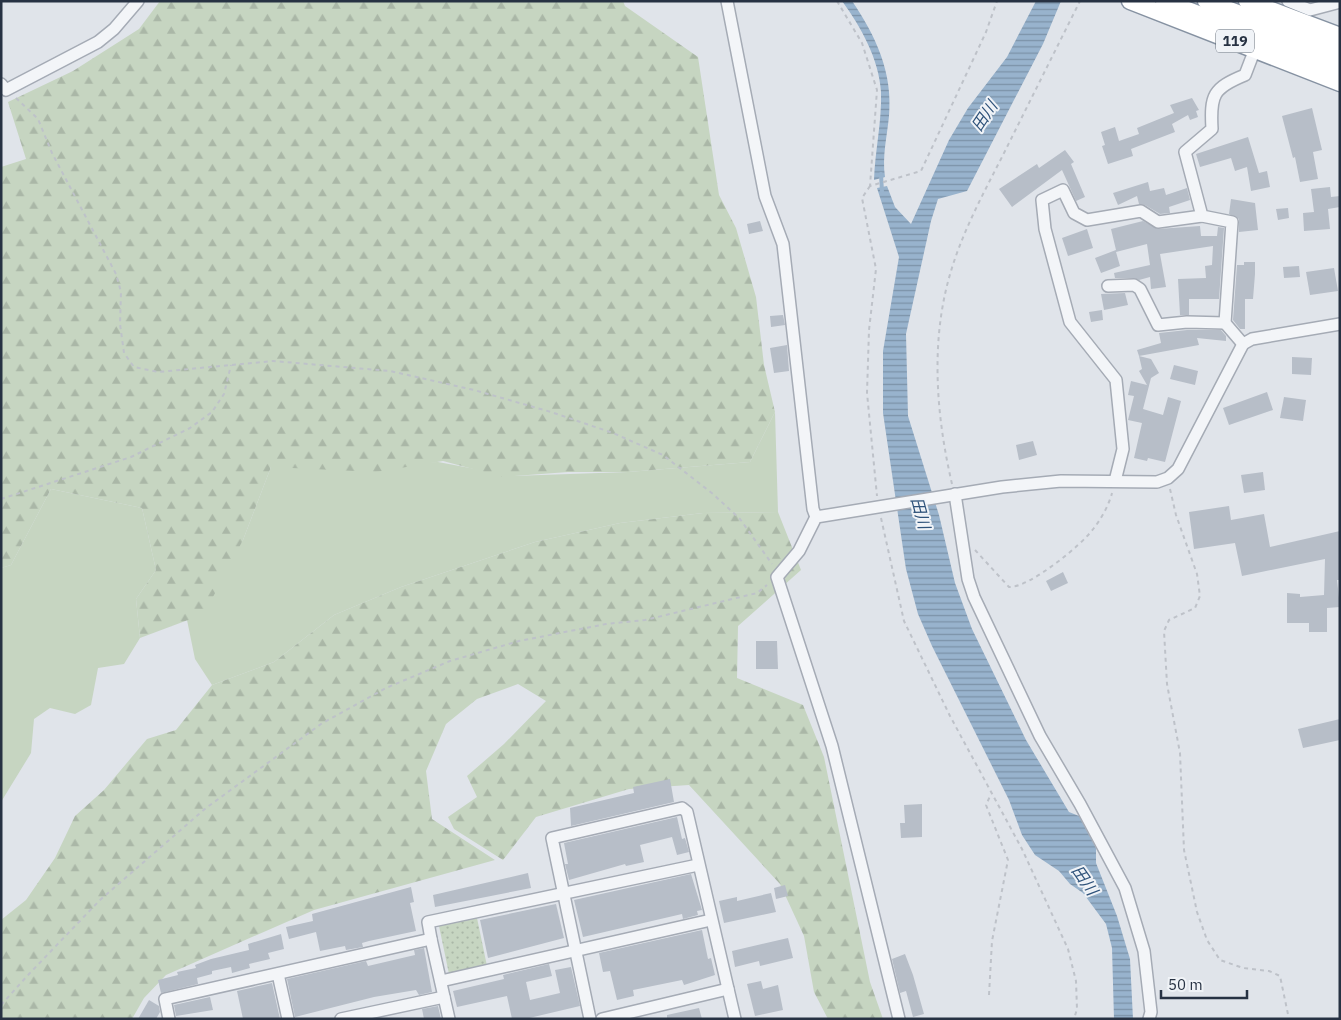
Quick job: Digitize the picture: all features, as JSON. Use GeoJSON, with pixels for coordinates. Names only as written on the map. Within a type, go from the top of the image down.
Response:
{"type":"FeatureCollection","features":[{"type":"Feature","properties":{"kind":"highway","name":"119"},"geometry":{"type":"LineString","coordinates":[[1130,1],[1258,37],[1340,52]]}},
{"type":"Feature","properties":{"kind":"highway","name":"119"},"geometry":{"type":"LineString","coordinates":[[1164,1],[1340,68]]}},
{"type":"Feature","properties":{"kind":"highway","name":"119"},"geometry":{"type":"LineString","coordinates":[[1206,1],[1258,37],[1340,83]]}},
{"type":"Feature","properties":{"kind":"highway"},"geometry":{"type":"LineString","coordinates":[[1247,1],[1340,36]]}},
{"type":"Feature","properties":{"kind":"street"},"geometry":{"type":"LineString","coordinates":[[4,87],[98,42],[114,29],[138,1]]}},
{"type":"Feature","properties":{"kind":"street"},"geometry":{"type":"LineString","coordinates":[[727,1],[765,196],[783,244],[813,509],[816,517],[799,551],[778,577],[832,746],[899,1019]]}},
{"type":"Feature","properties":{"kind":"street"},"geometry":{"type":"LineString","coordinates":[[1288,1],[1310,10],[1340,2]]}},
{"type":"Feature","properties":{"kind":"street"},"geometry":{"type":"LineString","coordinates":[[1202,216],[1185,152],[1212,129],[1210,103],[1223,84],[1245,75],[1258,37]]}},
{"type":"Feature","properties":{"kind":"street"},"geometry":{"type":"LineString","coordinates":[[1115,482],[1124,449],[1116,380],[1070,322],[1045,229],[1042,200],[1062,190],[1074,213],[1088,220],[1141,211],[1158,222],[1202,216],[1232,222],[1224,324]]}},
{"type":"Feature","properties":{"kind":"street"},"geometry":{"type":"LineString","coordinates":[[1108,286],[1134,285],[1140,289],[1158,324],[1224,324],[1243,344]]}},
{"type":"Feature","properties":{"kind":"street"},"geometry":{"type":"LineString","coordinates":[[816,517],[953,495],[1061,481],[1157,482],[1168,478],[1178,469],[1243,344],[1252,340],[1340,324]]}},
{"type":"Feature","properties":{"kind":"street"},"geometry":{"type":"LineString","coordinates":[[953,495],[968,579],[974,597],[1040,736],[1080,804],[1125,888],[1144,952],[1151,1012],[1149,1019]]}},
{"type":"Feature","properties":{"kind":"street"},"geometry":{"type":"LineString","coordinates":[[590,1019],[552,838],[682,808],[687,812],[735,1019]]}},
{"type":"Feature","properties":{"kind":"street"},"geometry":{"type":"LineString","coordinates":[[449,1019],[428,922],[698,865]]}},
{"type":"Feature","properties":{"kind":"street"},"geometry":{"type":"LineString","coordinates":[[441,981],[711,920]]}},
{"type":"Feature","properties":{"kind":"street"},"geometry":{"type":"LineString","coordinates":[[169,1019],[165,1000],[432,939]]}},
{"type":"Feature","properties":{"kind":"street"},"geometry":{"type":"LineString","coordinates":[[278,974],[288,1019]]}},
{"type":"Feature","properties":{"kind":"street"},"geometry":{"type":"LineString","coordinates":[[602,1019],[728,990]]}},
{"type":"Feature","properties":{"kind":"street"},"geometry":{"type":"LineString","coordinates":[[342,1019],[444,996]]}},
{"type":"Feature","properties":{"kind":"path"},"geometry":{"type":"LineString","coordinates":[[837,1],[862,43],[877,90],[870,186],[862,198],[876,270],[868,330],[867,393],[879,508],[904,621],[991,794],[1022,849],[1068,948],[1076,981],[1077,1010],[1074,1019]]}},
{"type":"Feature","properties":{"kind":"path"},"geometry":{"type":"LineString","coordinates":[[870,186],[921,171],[986,32],[997,1]]}},
{"type":"Feature","properties":{"kind":"path"},"geometry":{"type":"LineString","coordinates":[[953,495],[943,445],[937,366],[941,317],[951,271],[973,214],[1080,1]]}},
{"type":"Feature","properties":{"kind":"path"},"geometry":{"type":"LineString","coordinates":[[1,1005],[28,974],[100,900],[206,808],[321,724],[386,688],[450,661],[519,641],[606,624],[645,620],[757,593],[778,577],[773,565],[740,519],[713,494],[663,455],[613,433],[551,412],[474,390],[390,371],[273,361],[158,372],[134,367],[124,353],[120,324],[121,292],[116,274],[56,162],[38,119],[4,87]]}},
{"type":"Feature","properties":{"kind":"path"},"geometry":{"type":"LineString","coordinates":[[1,499],[131,457],[190,428],[212,412],[224,394],[231,365]]}},
{"type":"Feature","properties":{"kind":"path"},"geometry":{"type":"LineString","coordinates":[[1168,478],[1176,515],[1197,574],[1200,596],[1195,608],[1169,620],[1164,631],[1167,684],[1180,753],[1183,841],[1197,912],[1207,940],[1220,960],[1243,968],[1269,970],[1280,976],[1289,1019]]}},
{"type":"Feature","properties":{"kind":"path"},"geometry":{"type":"LineString","coordinates":[[960,534],[1009,587],[1018,587],[1053,565],[1094,528],[1111,499],[1115,482]]}},
{"type":"Feature","properties":{"kind":"path"},"geometry":{"type":"LineString","coordinates":[[989,995],[992,941],[1008,860],[986,805],[991,794]]}},
{"type":"Feature","properties":{"kind":"green space"},"geometry":{"type":"Polygon","coordinates":[[[160,1],[623,1],[625,6],[698,57],[719,195],[736,228],[756,297],[764,365],[775,412],[750,462],[628,472],[568,472],[503,477],[443,461],[376,472],[271,467],[243,540],[204,614],[140,638],[136,599],[156,570],[142,508],[51,489],[11,565],[1,568],[1,167],[26,159],[8,102],[73,71],[139,29],[160,1]]]}},
{"type":"Feature","properties":{"kind":"green space"},"geometry":{"type":"Polygon","coordinates":[[[775,412],[778,512],[703,513],[620,523],[535,542],[401,587],[334,615],[274,662],[212,685],[195,659],[187,620],[243,540],[271,467],[438,462],[512,476],[628,472],[750,462],[775,412]]]}},
{"type":"Feature","properties":{"kind":"green space"},"geometry":{"type":"Polygon","coordinates":[[[51,489],[142,508],[156,570],[136,599],[140,638],[124,664],[98,668],[91,705],[75,714],[50,708],[34,719],[31,753],[1,802],[1,568],[11,565],[51,489]]]}},
{"type":"Feature","properties":{"kind":"green space"},"geometry":{"type":"Polygon","coordinates":[[[778,512],[801,570],[738,626],[737,678],[803,705],[824,757],[870,982],[883,1019],[828,1019],[814,992],[804,936],[780,884],[689,785],[629,789],[536,817],[503,860],[454,829],[448,817],[477,797],[467,776],[504,744],[546,701],[518,684],[477,699],[446,724],[426,771],[432,819],[495,860],[314,910],[252,937],[166,975],[144,998],[132,1019],[1,1019],[1,920],[26,900],[55,858],[75,816],[104,790],[147,739],[176,730],[212,685],[274,662],[334,615],[401,587],[535,542],[620,523],[703,513],[778,512]]]}},
{"type":"Feature","properties":{"kind":"green space"},"geometry":{"type":"Polygon","coordinates":[[[477,918],[487,966],[449,974],[439,926],[477,918]]]}},
{"type":"Feature","properties":{"kind":"water"},"geometry":{"type":"Polygon","coordinates":[[[842,1],[852,1],[861,14],[881,56],[888,85],[890,100],[884,154],[885,177],[874,180],[880,114],[880,80],[868,44],[842,1]]]}},
{"type":"Feature","properties":{"kind":"water","name":"田川"},"geometry":{"type":"Polygon","coordinates":[[[1036,1],[1061,1],[1043,44],[967,191],[938,199],[931,221],[906,334],[908,416],[939,515],[955,583],[972,629],[1026,740],[1069,812],[1079,816],[1096,848],[1096,863],[1117,916],[1130,959],[1133,1019],[1114,1019],[1112,948],[1106,924],[1083,893],[1070,884],[1059,871],[1035,855],[1022,835],[1009,800],[918,614],[906,569],[883,413],[883,351],[899,257],[877,188],[887,186],[895,207],[911,224],[949,140],[968,108],[1007,57],[1036,1]]]}},
{"type":"Feature","properties":{"kind":"building"},"geometry":{"type":"Polygon","coordinates":[[[1192,98],[1199,110],[1196,111],[1198,117],[1190,120],[1188,115],[1172,124],[1175,132],[1131,149],[1133,156],[1108,164],[1102,146],[1105,145],[1101,132],[1115,127],[1119,141],[1139,134],[1137,128],[1174,113],[1170,105],[1192,98]]]}},
{"type":"Feature","properties":{"kind":"building"},"geometry":{"type":"Polygon","coordinates":[[[1312,108],[1322,150],[1313,152],[1318,179],[1300,182],[1295,157],[1293,158],[1282,116],[1312,108]]]}},
{"type":"Feature","properties":{"kind":"building"},"geometry":{"type":"Polygon","coordinates":[[[1248,137],[1259,173],[1267,171],[1270,187],[1251,191],[1247,167],[1235,171],[1231,158],[1200,167],[1196,154],[1248,137]]]}},
{"type":"Feature","properties":{"kind":"building"},"geometry":{"type":"Polygon","coordinates":[[[1065,150],[1074,162],[1071,164],[1085,197],[1076,201],[1062,170],[1012,207],[999,189],[1037,164],[1039,168],[1065,150]]]}},
{"type":"Feature","properties":{"kind":"building"},"geometry":{"type":"Polygon","coordinates":[[[1148,182],[1150,191],[1164,188],[1166,195],[1187,188],[1190,200],[1169,207],[1170,213],[1160,214],[1145,205],[1139,204],[1137,196],[1118,205],[1113,193],[1148,182]]]}},
{"type":"Feature","properties":{"kind":"building"},"geometry":{"type":"Polygon","coordinates":[[[1330,187],[1331,197],[1340,196],[1340,207],[1328,209],[1330,229],[1304,231],[1303,213],[1314,212],[1311,189],[1330,187]]]}},
{"type":"Feature","properties":{"kind":"building"},"geometry":{"type":"Polygon","coordinates":[[[1231,199],[1255,203],[1258,230],[1239,232],[1239,219],[1229,214],[1231,199]]]}},
{"type":"Feature","properties":{"kind":"building"},"geometry":{"type":"Polygon","coordinates":[[[1288,208],[1289,218],[1278,220],[1276,209],[1288,208]]]}},
{"type":"Feature","properties":{"kind":"building"},"geometry":{"type":"Polygon","coordinates":[[[760,221],[763,231],[749,234],[747,224],[760,221]]]}},
{"type":"Feature","properties":{"kind":"building"},"geometry":{"type":"Polygon","coordinates":[[[1143,221],[1158,229],[1200,226],[1201,236],[1217,236],[1218,227],[1224,228],[1219,299],[1189,299],[1189,315],[1180,315],[1178,279],[1206,278],[1205,266],[1212,265],[1213,246],[1160,254],[1166,287],[1151,289],[1150,277],[1139,280],[1134,278],[1115,278],[1114,273],[1150,265],[1147,244],[1116,252],[1120,266],[1101,273],[1095,258],[1116,250],[1111,229],[1143,221]]]}},
{"type":"Feature","properties":{"kind":"building"},"geometry":{"type":"Polygon","coordinates":[[[1087,229],[1093,248],[1068,256],[1062,238],[1087,229]]]}},
{"type":"Feature","properties":{"kind":"building"},"geometry":{"type":"Polygon","coordinates":[[[1244,262],[1255,262],[1255,274],[1253,299],[1245,299],[1245,329],[1240,329],[1233,320],[1237,265],[1244,265],[1244,262]]]}},
{"type":"Feature","properties":{"kind":"building"},"geometry":{"type":"Polygon","coordinates":[[[1299,266],[1300,277],[1284,278],[1283,267],[1299,266]]]}},
{"type":"Feature","properties":{"kind":"building"},"geometry":{"type":"Polygon","coordinates":[[[1334,268],[1338,291],[1310,295],[1306,272],[1334,268]]]}},
{"type":"Feature","properties":{"kind":"building"},"geometry":{"type":"Polygon","coordinates":[[[1125,293],[1128,305],[1104,310],[1101,294],[1125,293]]]}},
{"type":"Feature","properties":{"kind":"building"},"geometry":{"type":"Polygon","coordinates":[[[1102,310],[1103,320],[1091,322],[1089,312],[1102,310]]]}},
{"type":"Feature","properties":{"kind":"building"},"geometry":{"type":"Polygon","coordinates":[[[783,315],[785,325],[771,327],[770,316],[783,315]]]}},
{"type":"Feature","properties":{"kind":"building"},"geometry":{"type":"Polygon","coordinates":[[[1187,330],[1221,330],[1226,336],[1226,341],[1197,338],[1199,345],[1139,356],[1137,350],[1161,343],[1159,333],[1187,330]]]}},
{"type":"Feature","properties":{"kind":"building"},"geometry":{"type":"Polygon","coordinates":[[[787,345],[789,371],[774,373],[770,348],[787,345]]]}},
{"type":"Feature","properties":{"kind":"building"},"geometry":{"type":"Polygon","coordinates":[[[1139,356],[1151,359],[1159,373],[1151,378],[1143,409],[1163,415],[1168,397],[1181,401],[1165,462],[1148,458],[1147,461],[1134,458],[1142,423],[1128,420],[1134,396],[1128,395],[1131,381],[1147,385],[1139,371],[1142,369],[1139,356]]]}},
{"type":"Feature","properties":{"kind":"building"},"geometry":{"type":"Polygon","coordinates":[[[1292,357],[1312,358],[1311,375],[1292,374],[1292,357]]]}},
{"type":"Feature","properties":{"kind":"building"},"geometry":{"type":"Polygon","coordinates":[[[1174,365],[1198,371],[1195,385],[1170,379],[1174,365]]]}},
{"type":"Feature","properties":{"kind":"building"},"geometry":{"type":"Polygon","coordinates":[[[1267,392],[1273,410],[1229,425],[1223,408],[1267,392]]]}},
{"type":"Feature","properties":{"kind":"building"},"geometry":{"type":"Polygon","coordinates":[[[1284,397],[1306,400],[1303,421],[1280,418],[1284,397]]]}},
{"type":"Feature","properties":{"kind":"building"},"geometry":{"type":"Polygon","coordinates":[[[1033,441],[1037,455],[1019,460],[1016,445],[1033,441]]]}},
{"type":"Feature","properties":{"kind":"building"},"geometry":{"type":"Polygon","coordinates":[[[1263,472],[1265,490],[1244,493],[1241,475],[1263,472]]]}},
{"type":"Feature","properties":{"kind":"building"},"geometry":{"type":"Polygon","coordinates":[[[1229,506],[1231,520],[1264,514],[1270,547],[1340,531],[1340,580],[1337,580],[1340,607],[1327,608],[1327,632],[1309,632],[1309,623],[1287,623],[1287,593],[1300,594],[1300,597],[1324,595],[1325,559],[1242,576],[1235,543],[1194,549],[1189,512],[1229,506]]]}},
{"type":"Feature","properties":{"kind":"building"},"geometry":{"type":"Polygon","coordinates":[[[1063,572],[1068,583],[1051,591],[1046,581],[1063,572]]]}},
{"type":"Feature","properties":{"kind":"building"},"geometry":{"type":"Polygon","coordinates":[[[756,641],[777,641],[778,669],[756,669],[756,641]]]}},
{"type":"Feature","properties":{"kind":"building"},"geometry":{"type":"Polygon","coordinates":[[[1340,719],[1340,740],[1303,748],[1298,729],[1340,719]]]}},
{"type":"Feature","properties":{"kind":"building"},"geometry":{"type":"Polygon","coordinates":[[[670,779],[674,802],[571,826],[570,808],[634,793],[633,787],[670,779]]]}},
{"type":"Feature","properties":{"kind":"building"},"geometry":{"type":"Polygon","coordinates":[[[922,804],[922,837],[901,838],[900,823],[905,823],[904,805],[922,804]]]}},
{"type":"Feature","properties":{"kind":"building"},"geometry":{"type":"Polygon","coordinates":[[[677,817],[682,839],[685,838],[689,852],[677,855],[672,837],[640,845],[644,862],[626,866],[625,864],[569,880],[565,864],[568,864],[564,843],[677,817]]]}},
{"type":"Feature","properties":{"kind":"building"},"geometry":{"type":"Polygon","coordinates":[[[528,873],[531,888],[435,907],[433,895],[528,873]]]}},
{"type":"Feature","properties":{"kind":"building"},"geometry":{"type":"Polygon","coordinates":[[[691,874],[702,910],[697,911],[698,915],[683,919],[682,914],[583,937],[574,900],[691,874]]]}},
{"type":"Feature","properties":{"kind":"building"},"geometry":{"type":"Polygon","coordinates":[[[785,885],[788,896],[776,899],[774,888],[785,885]]]}},
{"type":"Feature","properties":{"kind":"building"},"geometry":{"type":"Polygon","coordinates":[[[411,887],[414,902],[410,903],[416,931],[369,941],[362,943],[363,947],[346,950],[345,946],[320,951],[316,932],[289,939],[286,927],[313,921],[312,914],[411,887]]]}},
{"type":"Feature","properties":{"kind":"building"},"geometry":{"type":"Polygon","coordinates":[[[771,893],[776,912],[724,923],[719,901],[737,897],[737,901],[771,893]]]}},
{"type":"Feature","properties":{"kind":"building"},"geometry":{"type":"Polygon","coordinates":[[[556,904],[564,938],[488,958],[480,920],[556,904]]]}},
{"type":"Feature","properties":{"kind":"building"},"geometry":{"type":"Polygon","coordinates":[[[702,930],[708,959],[711,958],[715,975],[684,985],[682,980],[633,990],[634,996],[617,1000],[610,971],[603,972],[599,953],[702,930]]]}},
{"type":"Feature","properties":{"kind":"building"},"geometry":{"type":"Polygon","coordinates":[[[281,934],[284,949],[268,953],[270,959],[249,964],[250,968],[232,973],[231,967],[212,971],[212,974],[197,978],[198,984],[161,993],[158,980],[178,975],[177,972],[196,968],[195,965],[211,959],[249,950],[248,944],[281,934]]]}},
{"type":"Feature","properties":{"kind":"building"},"geometry":{"type":"Polygon","coordinates":[[[788,938],[793,958],[760,966],[759,961],[735,967],[732,951],[788,938]]]}},
{"type":"Feature","properties":{"kind":"building"},"geometry":{"type":"Polygon","coordinates":[[[424,948],[432,992],[419,995],[416,990],[374,997],[295,1017],[287,979],[366,961],[368,966],[415,955],[414,950],[424,948]]]}},
{"type":"Feature","properties":{"kind":"building"},"geometry":{"type":"Polygon","coordinates":[[[905,954],[924,1014],[913,1017],[906,991],[900,993],[892,959],[905,954]]]}},
{"type":"Feature","properties":{"kind":"building"},"geometry":{"type":"Polygon","coordinates":[[[549,964],[552,976],[526,982],[530,1000],[560,993],[555,970],[571,967],[580,1006],[525,1019],[512,1019],[507,996],[457,1007],[453,991],[504,979],[503,975],[549,964]]]}},
{"type":"Feature","properties":{"kind":"building"},"geometry":{"type":"Polygon","coordinates":[[[761,981],[763,989],[778,985],[783,1010],[755,1016],[747,984],[761,981]]]}},
{"type":"Feature","properties":{"kind":"building"},"geometry":{"type":"Polygon","coordinates":[[[272,983],[280,1019],[243,1019],[237,991],[272,983]]]}},
{"type":"Feature","properties":{"kind":"building"},"geometry":{"type":"Polygon","coordinates":[[[210,997],[213,1010],[176,1016],[174,1005],[210,997]]]}},
{"type":"Feature","properties":{"kind":"building"},"geometry":{"type":"Polygon","coordinates":[[[149,1000],[159,1006],[160,1012],[156,1019],[138,1019],[149,1000]]]}},
{"type":"Feature","properties":{"kind":"building"},"geometry":{"type":"Polygon","coordinates":[[[438,1006],[441,1019],[424,1019],[422,1009],[438,1006]]]}},
{"type":"Feature","properties":{"kind":"building"},"geometry":{"type":"Polygon","coordinates":[[[699,1008],[702,1019],[667,1019],[667,1015],[699,1008]]]}},
{"type":"Feature","properties":{"kind":"waterway"},"geometry":{"type":"LineString","coordinates":[[881,174],[882,192]]}}]}
